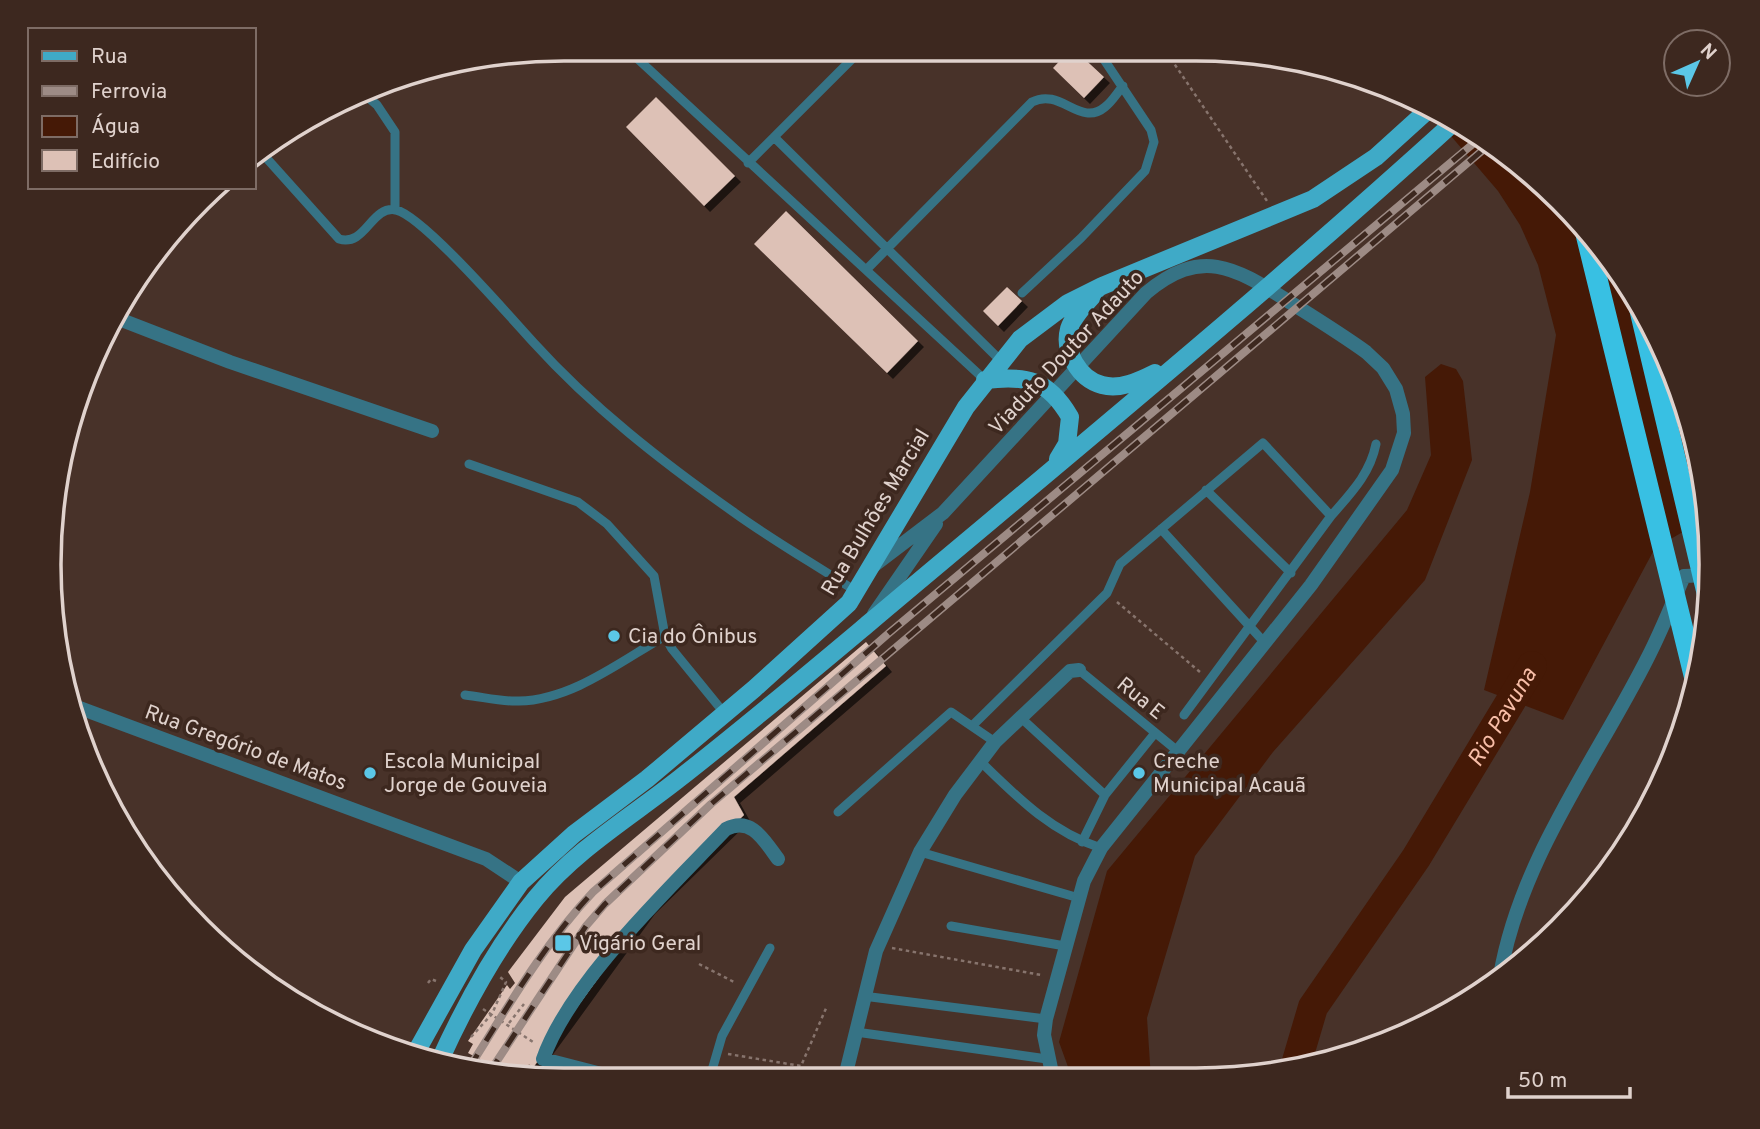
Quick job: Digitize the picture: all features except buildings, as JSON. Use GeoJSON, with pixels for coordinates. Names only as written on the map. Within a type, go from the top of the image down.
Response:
{"type":"FeatureCollection","features":[{"type":"Feature","properties":{"kind":"highway"},"geometry":{"type":"LineString","coordinates":[[1591,253],[1690,658]]}},
{"type":"Feature","properties":{"kind":"highway"},"geometry":{"type":"LineString","coordinates":[[1648,345],[1699,558]]}},
{"type":"Feature","properties":{"kind":"main road","name":"Rua Bulhões Marcial"},"geometry":{"type":"LineString","coordinates":[[419,1046],[473,950],[521,882],[565,842],[754,690],[840,614],[872,568],[965,407],[1001,361],[1039,323],[1102,286],[1313,199],[1350,176],[1422,115]]}},
{"type":"Feature","properties":{"kind":"main road"},"geometry":{"type":"LineString","coordinates":[[443,1053],[464,1011],[513,930],[550,882],[867,624],[1178,362],[1447,129]]}},
{"type":"Feature","properties":{"kind":"main road"},"geometry":{"type":"LineString","coordinates":[[1102,286],[1070,326],[1066,344],[1071,359],[1084,374],[1100,385],[1114,386],[1133,383],[1178,362]]}},
{"type":"Feature","properties":{"kind":"main road"},"geometry":{"type":"LineString","coordinates":[[985,380],[1015,377],[1036,382],[1063,405],[1070,417],[1070,430],[1052,468]]}},
{"type":"Feature","properties":{"kind":"main road"},"geometry":{"type":"LineString","coordinates":[[754,690],[768,705]]}},
{"type":"Feature","properties":{"kind":"street","name":"Viaduto Doutor Adauto"},"geometry":{"type":"LineString","coordinates":[[872,568],[943,513],[1146,293],[1177,272],[1194,267],[1224,267],[1241,272],[1366,352],[1383,368],[1396,389],[1403,414],[1402,442],[1392,470],[1311,585],[1180,753],[1101,848],[1084,881],[1046,1019],[1044,1035],[1050,1068]]}},
{"type":"Feature","properties":{"kind":"street"},"geometry":{"type":"LineString","coordinates":[[125,320],[230,362],[432,431]]}},
{"type":"Feature","properties":{"kind":"street","name":"Viaduto Doutor Adauto"},"geometry":{"type":"LineString","coordinates":[[867,624],[943,513]]}},
{"type":"Feature","properties":{"kind":"street"},"geometry":{"type":"LineString","coordinates":[[1502,964],[1505,947],[1530,876],[1648,659],[1684,576],[1699,575]]}},
{"type":"Feature","properties":{"kind":"street"},"geometry":{"type":"LineString","coordinates":[[847,1068],[863,996],[878,946],[920,852],[995,742],[1070,671],[1079,670]]}},
{"type":"Feature","properties":{"kind":"street","name":"Rua Gregório de Matos"},"geometry":{"type":"LineString","coordinates":[[83,709],[486,859],[521,882]]}},
{"type":"Feature","properties":{"kind":"street"},"geometry":{"type":"LineString","coordinates":[[578,1068],[543,1059],[561,1021],[595,974],[653,906],[726,829],[736,824],[748,825],[757,831],[778,859]]}},
{"type":"Feature","properties":{"kind":"lane"},"geometry":{"type":"LineString","coordinates":[[640,61],[985,380]]}},
{"type":"Feature","properties":{"kind":"lane"},"geometry":{"type":"LineString","coordinates":[[748,163],[850,61]]}},
{"type":"Feature","properties":{"kind":"lane"},"geometry":{"type":"LineString","coordinates":[[1022,293],[1081,238],[1145,171],[1154,142],[1151,130],[1106,61]]}},
{"type":"Feature","properties":{"kind":"lane"},"geometry":{"type":"LineString","coordinates":[[867,269],[1032,102],[1043,97],[1052,97],[1081,112],[1096,112],[1104,108],[1124,86]]}},
{"type":"Feature","properties":{"kind":"lane"},"geometry":{"type":"LineString","coordinates":[[372,100],[395,132],[395,210]]}},
{"type":"Feature","properties":{"kind":"lane"},"geometry":{"type":"LineString","coordinates":[[774,137],[1001,361]]}},
{"type":"Feature","properties":{"kind":"lane"},"geometry":{"type":"LineString","coordinates":[[267,159],[339,239],[351,241],[382,212],[395,210],[410,217],[463,266],[575,388],[733,512],[857,592]]}},
{"type":"Feature","properties":{"kind":"lane"},"geometry":{"type":"LineString","coordinates":[[972,726],[1107,593],[1120,564],[1263,443],[1331,516]]}},
{"type":"Feature","properties":{"kind":"lane"},"geometry":{"type":"LineString","coordinates":[[1184,715],[1331,516],[1362,480],[1372,463],[1376,444]]}},
{"type":"Feature","properties":{"kind":"lane"},"geometry":{"type":"LineString","coordinates":[[470,464],[578,502],[607,524],[654,576],[665,636],[672,649],[725,714]]}},
{"type":"Feature","properties":{"kind":"lane"},"geometry":{"type":"LineString","coordinates":[[1206,490],[1291,573]]}},
{"type":"Feature","properties":{"kind":"lane"},"geometry":{"type":"LineString","coordinates":[[1161,529],[1264,642]]}},
{"type":"Feature","properties":{"kind":"lane"},"geometry":{"type":"LineString","coordinates":[[465,695],[519,701],[553,695],[589,680],[665,636]]}},
{"type":"Feature","properties":{"kind":"lane","name":"Rua E"},"geometry":{"type":"LineString","coordinates":[[1079,670],[1180,753]]}},
{"type":"Feature","properties":{"kind":"lane"},"geometry":{"type":"LineString","coordinates":[[838,813],[949,713],[956,713],[995,742]]}},
{"type":"Feature","properties":{"kind":"lane"},"geometry":{"type":"LineString","coordinates":[[1020,717],[1105,795]]}},
{"type":"Feature","properties":{"kind":"lane"},"geometry":{"type":"LineString","coordinates":[[1082,842],[1105,795],[1155,733]]}},
{"type":"Feature","properties":{"kind":"lane"},"geometry":{"type":"LineString","coordinates":[[980,761],[1028,808],[1082,842],[1101,848]]}},
{"type":"Feature","properties":{"kind":"lane"},"geometry":{"type":"LineString","coordinates":[[920,852],[1079,898]]}},
{"type":"Feature","properties":{"kind":"lane"},"geometry":{"type":"LineString","coordinates":[[951,926],[1065,946]]}},
{"type":"Feature","properties":{"kind":"lane"},"geometry":{"type":"LineString","coordinates":[[712,1068],[715,1052],[770,948]]}},
{"type":"Feature","properties":{"kind":"lane"},"geometry":{"type":"LineString","coordinates":[[863,996],[1046,1019]]}},
{"type":"Feature","properties":{"kind":"lane"},"geometry":{"type":"LineString","coordinates":[[856,1032],[1047,1059]]}},
{"type":"Feature","properties":{"kind":"path"},"geometry":{"type":"LineString","coordinates":[[1172,61],[1276,215]]}},
{"type":"Feature","properties":{"kind":"path"},"geometry":{"type":"LineString","coordinates":[[1107,593],[1211,681]]}},
{"type":"Feature","properties":{"kind":"path"},"geometry":{"type":"LineString","coordinates":[[878,946],[1058,978]]}},
{"type":"Feature","properties":{"kind":"path"},"geometry":{"type":"LineString","coordinates":[[699,964],[748,990]]}},
{"type":"Feature","properties":{"kind":"path"},"geometry":{"type":"LineString","coordinates":[[470,1038],[492,1013],[505,984]]}},
{"type":"Feature","properties":{"kind":"path"},"geometry":{"type":"LineString","coordinates":[[509,1025],[524,1004]]}},
{"type":"Feature","properties":{"kind":"path"},"geometry":{"type":"LineString","coordinates":[[475,1005],[492,1013],[535,1043]]}},
{"type":"Feature","properties":{"kind":"path"},"geometry":{"type":"LineString","coordinates":[[715,1052],[802,1066],[827,1006]]}},
{"type":"Feature","properties":{"kind":"water"},"geometry":{"type":"Polygon","coordinates":[[[1443,127],[1502,165],[1527,186],[1574,233],[1614,285],[1647,342],[1672,403],[1682,434],[1694,499],[1697,524],[1655,548],[1563,720],[1484,690],[1530,492],[1556,335],[1538,265],[1520,225],[1498,191],[1443,127]]]}},
{"type":"Feature","properties":{"kind":"water"},"geometry":{"type":"Polygon","coordinates":[[[1441,364],[1456,369],[1463,381],[1472,460],[1425,580],[1273,752],[1195,856],[1147,1018],[1150,1068],[1068,1068],[1059,1042],[1107,871],[1407,510],[1431,455],[1425,377],[1441,364]]]}},
{"type":"Feature","properties":{"kind":"waterway","name":"Rio Pavuna"},"geometry":{"type":"LineString","coordinates":[[1298,1057],[1313,1007],[1416,858],[1532,666]]}},
{"type":"Feature","properties":{"kind":"railway"},"geometry":{"type":"LineString","coordinates":[[475,1059],[542,955],[593,892],[889,633],[1472,144]]}},
{"type":"Feature","properties":{"kind":"railway"},"geometry":{"type":"LineString","coordinates":[[496,1063],[586,926],[605,904],[711,804],[1482,151]]}},
{"type":"Feature","properties":{"kind":"place","name":"Cia do Ônibus"},"geometry":{"type":"Point","coordinates":[614,636]}},
{"type":"Feature","properties":{"kind":"place","name":"Escola Municipal Jorge de Gouveia"},"geometry":{"type":"Point","coordinates":[370,773]}},
{"type":"Feature","properties":{"kind":"place","name":"Creche Municipal Acauã"},"geometry":{"type":"Point","coordinates":[1139,773]}},
{"type":"Feature","properties":{"kind":"place","name":"Vigário Geral"},"geometry":{"type":"Point","coordinates":[563,943]}}]}
